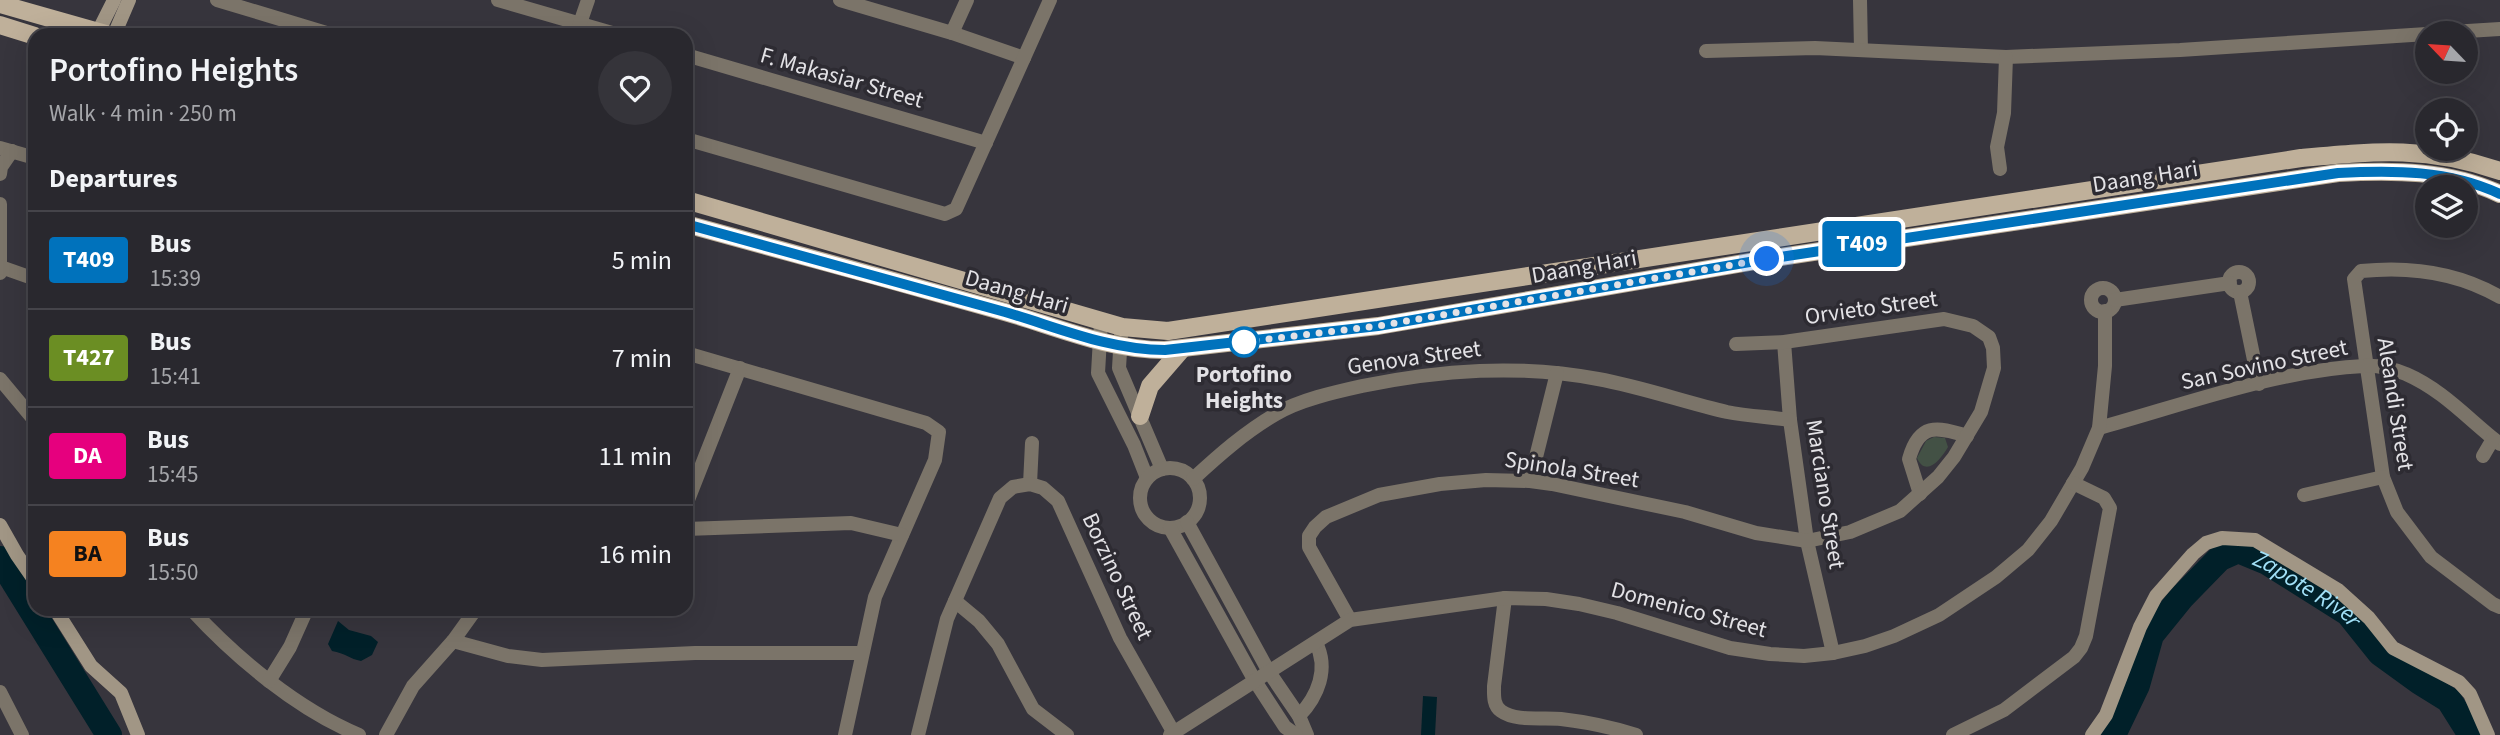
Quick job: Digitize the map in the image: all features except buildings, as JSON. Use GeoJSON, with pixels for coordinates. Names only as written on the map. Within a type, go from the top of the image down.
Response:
{"type":"FeatureCollection","features":[{"type":"Feature","properties":{"kind":"main road"},"geometry":{"type":"LineString","coordinates":[[0,4],[86,28]]}},
{"type":"Feature","properties":{"kind":"main road"},"geometry":{"type":"LineString","coordinates":[[0,25],[28,34]]}},
{"type":"Feature","properties":{"kind":"main road","name":"Daang Hari"},"geometry":{"type":"LineString","coordinates":[[693,202],[1122,327],[1168,331],[2323,156],[2394,151],[2427,153],[2500,171]]}},
{"type":"Feature","properties":{"kind":"main road","name":"Daang Hari"},"geometry":{"type":"LineString","coordinates":[[693,226],[1100,341],[1148,350],[1182,349],[1378,326],[1767,259],[2338,173],[2413,171],[2485,187],[2500,194]]}},
{"type":"Feature","properties":{"kind":"main road"},"geometry":{"type":"LineString","coordinates":[[1764,241],[1767,259]]}},
{"type":"Feature","properties":{"kind":"main road"},"geometry":{"type":"LineString","coordinates":[[1140,416],[1150,386],[1182,349]]}},
{"type":"Feature","properties":{"kind":"street"},"geometry":{"type":"LineString","coordinates":[[108,28],[114,0]]}},
{"type":"Feature","properties":{"kind":"street"},"geometry":{"type":"LineString","coordinates":[[111,28],[129,0]]}},
{"type":"Feature","properties":{"kind":"street"},"geometry":{"type":"LineString","coordinates":[[217,0],[310,28]]}},
{"type":"Feature","properties":{"kind":"street"},"geometry":{"type":"LineString","coordinates":[[498,0],[575,28]]}},
{"type":"Feature","properties":{"kind":"street"},"geometry":{"type":"LineString","coordinates":[[578,28],[588,0]]}},
{"type":"Feature","properties":{"kind":"street"},"geometry":{"type":"LineString","coordinates":[[840,0],[866,3],[1024,58]]}},
{"type":"Feature","properties":{"kind":"street"},"geometry":{"type":"LineString","coordinates":[[952,33],[967,0]]}},
{"type":"Feature","properties":{"kind":"street"},"geometry":{"type":"LineString","coordinates":[[693,141],[945,214],[956,209],[1051,0]]}},
{"type":"Feature","properties":{"kind":"street"},"geometry":{"type":"LineString","coordinates":[[1860,0],[1861,51]]}},
{"type":"Feature","properties":{"kind":"street"},"geometry":{"type":"LineString","coordinates":[[2478,30],[2500,29]]}},
{"type":"Feature","properties":{"kind":"street"},"geometry":{"type":"LineString","coordinates":[[1706,51],[1815,48],[2006,57],[2180,50],[2415,35]]}},
{"type":"Feature","properties":{"kind":"street","name":"F. Makasiar Street"},"geometry":{"type":"LineString","coordinates":[[693,57],[986,144]]}},
{"type":"Feature","properties":{"kind":"street"},"geometry":{"type":"LineString","coordinates":[[2000,169],[1997,147],[2004,113],[2006,57]]}},
{"type":"Feature","properties":{"kind":"street"},"geometry":{"type":"LineString","coordinates":[[0,174],[6,150],[28,156]]}},
{"type":"Feature","properties":{"kind":"street"},"geometry":{"type":"LineString","coordinates":[[0,204],[1,270],[28,277]]}},
{"type":"Feature","properties":{"kind":"street","name":"Aleandi Street"},"geometry":{"type":"LineString","coordinates":[[2500,297],[2441,273],[2411,269],[2361,271],[2354,279],[2383,477],[2397,512],[2431,557],[2500,607]]}},
{"type":"Feature","properties":{"kind":"street","name":"Domenico Street"},"geometry":{"type":"LineString","coordinates":[[1173,734],[1350,620],[1505,598],[1546,599],[1579,604],[1730,648],[1804,656],[1865,646],[1894,636],[1966,599],[2028,550],[2051,521],[2073,483],[2099,428],[2110,306],[2235,288],[2259,384]]}},
{"type":"Feature","properties":{"kind":"street","name":"Orvieto Street"},"geometry":{"type":"LineString","coordinates":[[1736,344],[1784,342],[1944,318],[1973,326],[1989,337],[1993,348],[1994,368],[1981,412],[1946,467],[1920,494],[1900,511],[1879,521],[1850,533],[1807,541]]}},
{"type":"Feature","properties":{"kind":"street"},"geometry":{"type":"LineString","coordinates":[[1101,321],[1098,373],[1134,445],[1147,478]]}},
{"type":"Feature","properties":{"kind":"street"},"geometry":{"type":"LineString","coordinates":[[1122,327],[1119,368],[1163,469]]}},
{"type":"Feature","properties":{"kind":"street","name":"Marciano Street"},"geometry":{"type":"LineString","coordinates":[[1784,342],[1790,419],[1807,541],[1833,653]]}},
{"type":"Feature","properties":{"kind":"street"},"geometry":{"type":"LineString","coordinates":[[693,355],[926,423],[939,432],[935,460],[875,597],[845,735]]}},
{"type":"Feature","properties":{"kind":"street","name":"San Sovino Street"},"geometry":{"type":"LineString","coordinates":[[2099,428],[2259,384],[2367,365],[2407,375],[2432,389],[2453,403],[2497,442]]}},
{"type":"Feature","properties":{"kind":"street"},"geometry":{"type":"LineString","coordinates":[[693,487],[740,368]]}},
{"type":"Feature","properties":{"kind":"street","name":"Genova Street"},"geometry":{"type":"LineString","coordinates":[[1193,479],[1237,438],[1278,412],[1334,392],[1408,376],[1449,371],[1498,369],[1558,373],[1600,379],[1729,412],[1790,419]]}},
{"type":"Feature","properties":{"kind":"street"},"geometry":{"type":"LineString","coordinates":[[1530,481],[1558,373]]}},
{"type":"Feature","properties":{"kind":"street"},"geometry":{"type":"LineString","coordinates":[[0,379],[28,413]]}},
{"type":"Feature","properties":{"kind":"street"},"geometry":{"type":"LineString","coordinates":[[1920,494],[1909,459],[1918,438],[1926,431],[1936,428],[1967,436]]}},
{"type":"Feature","properties":{"kind":"street"},"geometry":{"type":"LineString","coordinates":[[2483,456],[2497,442]]}},
{"type":"Feature","properties":{"kind":"street"},"geometry":{"type":"LineString","coordinates":[[918,735],[940,645],[955,601],[1000,498],[1013,486],[1030,484],[1032,443]]}},
{"type":"Feature","properties":{"kind":"street"},"geometry":{"type":"LineString","coordinates":[[1163,469],[1179,469],[1193,479],[1197,486],[1199,502],[1187,522],[1170,528],[1152,522],[1145,515],[1140,496],[1147,478],[1163,469]]}},
{"type":"Feature","properties":{"kind":"street"},"geometry":{"type":"LineString","coordinates":[[2304,495],[2383,477]]}},
{"type":"Feature","properties":{"kind":"street","name":"Spinola Street"},"geometry":{"type":"LineString","coordinates":[[1350,620],[1309,547],[1308,536],[1326,517],[1379,495],[1440,484],[1486,480],[1530,481],[1685,512],[1756,533],[1807,541]]}},
{"type":"Feature","properties":{"kind":"street"},"geometry":{"type":"LineString","coordinates":[[1953,735],[2004,710],[2074,657],[2081,648],[2086,636],[2110,508],[2104,498],[2073,483]]}},
{"type":"Feature","properties":{"kind":"street","name":"Borzino Street"},"geometry":{"type":"LineString","coordinates":[[1030,484],[1043,488],[1058,500],[1120,638],[1173,734]]}},
{"type":"Feature","properties":{"kind":"street"},"geometry":{"type":"LineString","coordinates":[[1187,522],[1269,671],[1299,716],[1307,735]]}},
{"type":"Feature","properties":{"kind":"street"},"geometry":{"type":"LineString","coordinates":[[693,529],[850,523],[902,535]]}},
{"type":"Feature","properties":{"kind":"street"},"geometry":{"type":"LineString","coordinates":[[0,525],[28,571]]}},
{"type":"Feature","properties":{"kind":"street"},"geometry":{"type":"LineString","coordinates":[[1170,528],[1274,713],[1285,727],[1296,735]]}},
{"type":"Feature","properties":{"kind":"street"},"geometry":{"type":"LineString","coordinates":[[2092,735],[2106,715],[2140,626],[2156,596],[2193,554],[2206,543],[2222,538],[2255,540],[2338,590],[2368,618],[2393,648],[2459,682],[2470,694],[2488,735]]}},
{"type":"Feature","properties":{"kind":"street"},"geometry":{"type":"LineString","coordinates":[[1505,598],[1494,686],[1494,698],[1498,708],[1506,714],[1516,716],[1608,726],[1636,735]]}},
{"type":"Feature","properties":{"kind":"street"},"geometry":{"type":"LineString","coordinates":[[955,601],[979,621],[998,644],[1033,709],[1067,735]]}},
{"type":"Feature","properties":{"kind":"street"},"geometry":{"type":"LineString","coordinates":[[59,616],[91,666],[121,693],[138,735]]}},
{"type":"Feature","properties":{"kind":"street"},"geometry":{"type":"LineString","coordinates":[[197,616],[213,633],[269,681],[321,715],[359,735]]}},
{"type":"Feature","properties":{"kind":"street"},"geometry":{"type":"LineString","coordinates":[[269,681],[290,647],[304,616]]}},
{"type":"Feature","properties":{"kind":"street"},"geometry":{"type":"LineString","coordinates":[[386,735],[413,686],[453,641],[471,616]]}},
{"type":"Feature","properties":{"kind":"street"},"geometry":{"type":"LineString","coordinates":[[453,641],[508,656],[542,660],[695,653],[862,653]]}},
{"type":"Feature","properties":{"kind":"street"},"geometry":{"type":"LineString","coordinates":[[1299,716],[1308,706],[1321,678],[1322,662],[1316,643]]}},
{"type":"Feature","properties":{"kind":"street"},"geometry":{"type":"LineString","coordinates":[[0,691],[22,735]]}},
{"type":"Feature","properties":{"kind":"green space"},"geometry":{"type":"Polygon","coordinates":[[[1934,437],[1945,438],[1948,447],[1937,461],[1925,466],[1917,458],[1926,441],[1934,437]]]}},
{"type":"Feature","properties":{"kind":"water"},"geometry":{"type":"Polygon","coordinates":[[[338,621],[349,630],[371,636],[378,642],[372,655],[361,661],[332,651],[328,644],[338,621]]]}},
{"type":"Feature","properties":{"kind":"water"},"geometry":{"type":"Polygon","coordinates":[[[1423,696],[1437,697],[1435,735],[1421,735],[1423,696]]]}},
{"type":"Feature","properties":{"kind":"waterway","name":"Zapote River"},"geometry":{"type":"LineString","coordinates":[[2113,735],[2137,685],[2151,635],[2181,598],[2220,558],[2238,550],[2267,562],[2348,613],[2380,653],[2449,700],[2471,735]]}},
{"type":"Feature","properties":{"kind":"waterway","name":"Zapote River"},"geometry":{"type":"LineString","coordinates":[[0,559],[28,604]]}},
{"type":"Feature","properties":{"kind":"waterway","name":"Zapote River"},"geometry":{"type":"LineString","coordinates":[[35,616],[109,735]]}},
{"type":"Feature","properties":{"kind":"bus line","name":"T409"},"geometry":{"type":"LineString","coordinates":[[693,226],[1119,346],[1165,350],[1378,326],[1767,259],[2294,178],[2379,170],[2413,171],[2485,187],[2500,194]]}},
{"type":"Feature","properties":{"kind":"place","name":"Portofino Heights"},"geometry":{"type":"Point","coordinates":[1244,342]}},
{"type":"Feature","properties":{"kind":"route"},"geometry":{"type":"LineString","coordinates":[[1244,342],[1378,326],[1767,259]]}}]}
